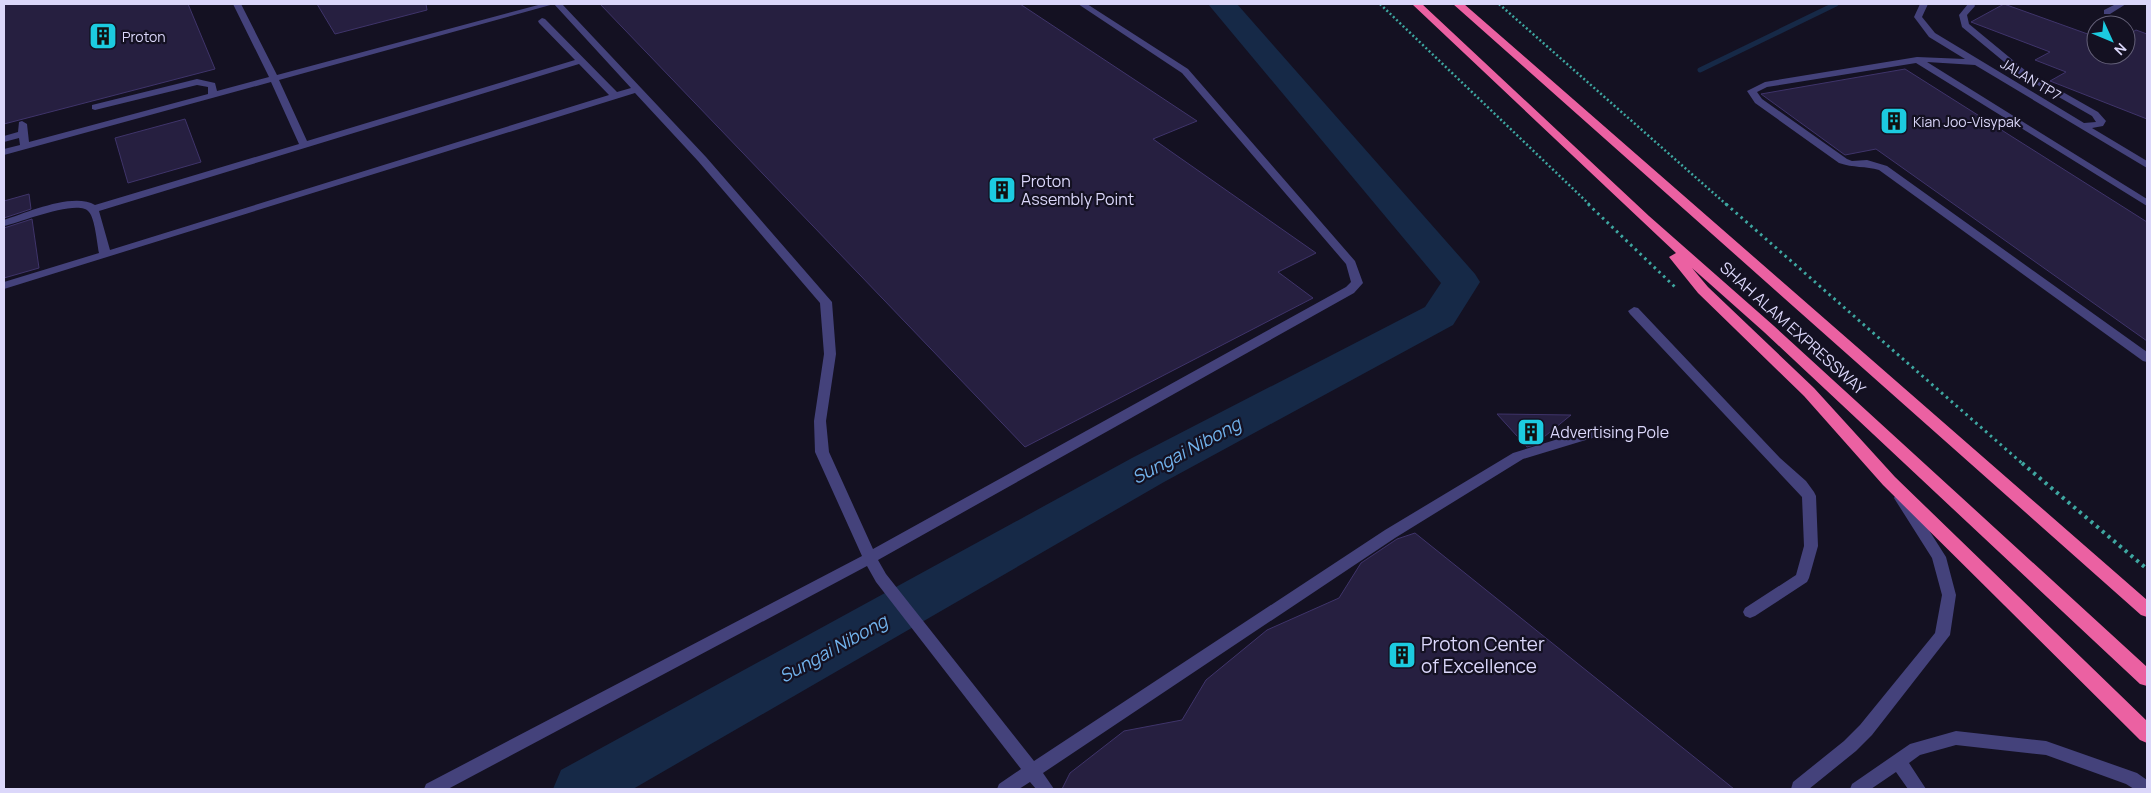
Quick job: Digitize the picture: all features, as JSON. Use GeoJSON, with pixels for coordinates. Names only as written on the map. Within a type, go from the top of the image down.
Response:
{"type":"FeatureCollection","features":[{"type":"Feature","properties":{"kind":"highway","name":"SHAH ALAM EXPRESSWAY"},"geometry":{"type":"LineString","coordinates":[[1417,4],[1645,219],[1769,329],[2147,678]]}},
{"type":"Feature","properties":{"kind":"highway","name":"SHAH ALAM EXPRESSWAY"},"geometry":{"type":"LineString","coordinates":[[1458,4],[2147,610]]}},
{"type":"Feature","properties":{"kind":"highway"},"geometry":{"type":"LineString","coordinates":[[1645,219],[1703,290],[1809,392],[1889,481],[2147,734]]}},
{"type":"Feature","properties":{"kind":"street"},"geometry":{"type":"LineString","coordinates":[[237,4],[274,78],[304,145]]}},
{"type":"Feature","properties":{"kind":"street"},"geometry":{"type":"LineString","coordinates":[[4,152],[510,11],[550,4]]}},
{"type":"Feature","properties":{"kind":"street"},"geometry":{"type":"LineString","coordinates":[[558,4],[702,159],[826,302],[830,354],[820,421],[822,452],[881,578],[1046,789]]}},
{"type":"Feature","properties":{"kind":"street"},"geometry":{"type":"LineString","coordinates":[[432,789],[870,558],[1342,294],[1357,283],[1351,264],[1185,71],[1082,4]]}},
{"type":"Feature","properties":{"kind":"street","name":"JALAN TP7"},"geometry":{"type":"LineString","coordinates":[[1924,4],[1918,17],[1932,35],[2147,165]]}},
{"type":"Feature","properties":{"kind":"street"},"geometry":{"type":"LineString","coordinates":[[2107,12],[2122,4]]}},
{"type":"Feature","properties":{"kind":"street"},"geometry":{"type":"LineString","coordinates":[[1971,6],[1963,15],[1965,25],[2023,73],[2095,114],[2101,121],[2100,124],[2082,126]]}},
{"type":"Feature","properties":{"kind":"street"},"geometry":{"type":"LineString","coordinates":[[542,21],[615,96]]}},
{"type":"Feature","properties":{"kind":"street"},"geometry":{"type":"LineString","coordinates":[[1976,62],[1934,59],[1917,60],[1765,85],[1752,91],[1758,101],[1843,161],[1851,164],[1867,163],[1883,168],[2147,358]]}},
{"type":"Feature","properties":{"kind":"street"},"geometry":{"type":"LineString","coordinates":[[1917,60],[2147,204]]}},
{"type":"Feature","properties":{"kind":"street"},"geometry":{"type":"LineString","coordinates":[[94,209],[581,61]]}},
{"type":"Feature","properties":{"kind":"street"},"geometry":{"type":"LineString","coordinates":[[95,107],[197,82],[212,85],[213,95]]}},
{"type":"Feature","properties":{"kind":"street"},"geometry":{"type":"LineString","coordinates":[[4,286],[637,89]]}},
{"type":"Feature","properties":{"kind":"street"},"geometry":{"type":"LineString","coordinates":[[4,139],[23,129],[25,146]]}},
{"type":"Feature","properties":{"kind":"street"},"geometry":{"type":"LineString","coordinates":[[4,223],[71,204],[86,203],[94,209],[106,254]]}},
{"type":"Feature","properties":{"kind":"street"},"geometry":{"type":"LineString","coordinates":[[1634,311],[1775,461],[1801,485],[1809,496],[1812,546],[1802,578],[1750,612]]}},
{"type":"Feature","properties":{"kind":"street"},"geometry":{"type":"LineString","coordinates":[[1005,789],[1390,534],[1518,456],[1594,433]]}},
{"type":"Feature","properties":{"kind":"street"},"geometry":{"type":"LineString","coordinates":[[1800,789],[1799,786],[1850,746],[1866,730],[1942,635],[1949,595],[1939,557],[1889,481]]}},
{"type":"Feature","properties":{"kind":"street"},"geometry":{"type":"LineString","coordinates":[[1858,789],[1916,749],[1956,738],[2046,748],[2131,778],[2147,789]]}},
{"type":"Feature","properties":{"kind":"street"},"geometry":{"type":"LineString","coordinates":[[1898,762],[1918,789]]}},
{"type":"Feature","properties":{"kind":"path"},"geometry":{"type":"LineString","coordinates":[[1380,4],[1680,291]]}},
{"type":"Feature","properties":{"kind":"path"},"geometry":{"type":"LineString","coordinates":[[1499,4],[1955,406],[2147,569]]}},
{"type":"Feature","properties":{"kind":"building","name":"Proton"},"geometry":{"type":"Polygon","coordinates":[[[4,4],[188,4],[215,69],[4,124],[4,4]]]}},
{"type":"Feature","properties":{"kind":"building"},"geometry":{"type":"Polygon","coordinates":[[[317,4],[426,4],[427,10],[335,34],[317,4]]]}},
{"type":"Feature","properties":{"kind":"building","name":"Proton Assembly Point"},"geometry":{"type":"Polygon","coordinates":[[[600,4],[1020,4],[1197,121],[1153,139],[1316,253],[1278,272],[1313,298],[1025,447],[600,4]]]}},
{"type":"Feature","properties":{"kind":"building"},"geometry":{"type":"Polygon","coordinates":[[[2004,4],[2086,33],[2086,65],[2136,65],[2136,30],[2147,34],[2147,119],[2050,81],[2066,72],[2035,60],[2050,52],[1971,22],[2004,4]]]}},
{"type":"Feature","properties":{"kind":"building"},"geometry":{"type":"Polygon","coordinates":[[[1905,69],[2147,222],[2147,341],[1876,149],[1845,155],[1761,94],[1905,69]]]}},
{"type":"Feature","properties":{"kind":"building"},"geometry":{"type":"Polygon","coordinates":[[[185,119],[201,162],[128,183],[115,138],[185,119]]]}},
{"type":"Feature","properties":{"kind":"building"},"geometry":{"type":"Polygon","coordinates":[[[29,194],[31,209],[4,218],[4,201],[29,194]]]}},
{"type":"Feature","properties":{"kind":"building"},"geometry":{"type":"Polygon","coordinates":[[[32,219],[39,268],[4,278],[4,228],[32,219]]]}},
{"type":"Feature","properties":{"kind":"building","name":"Advertising Pole"},"geometry":{"type":"Polygon","coordinates":[[[1497,414],[1571,415],[1534,445],[1527,447],[1497,414]]]}},
{"type":"Feature","properties":{"kind":"building","name":"Proton Center of Excellence"},"geometry":{"type":"Polygon","coordinates":[[[1415,533],[1734,789],[1062,789],[1070,773],[1124,731],[1182,720],[1206,680],[1267,630],[1339,598],[1361,563],[1397,539],[1415,533]]]}},
{"type":"Feature","properties":{"kind":"waterway","name":"Sungai Nibong"},"geometry":{"type":"LineString","coordinates":[[581,789],[1148,470],[1439,316],[1461,282],[1222,4]]}},
{"type":"Feature","properties":{"kind":"waterway"},"geometry":{"type":"LineString","coordinates":[[1700,70],[1836,4]]}},
{"type":"Feature","properties":{"kind":"place","name":"Proton"},"geometry":{"type":"Point","coordinates":[103,36]}},
{"type":"Feature","properties":{"kind":"place","name":"Kian Joo-Visypak"},"geometry":{"type":"Point","coordinates":[1894,121]}},
{"type":"Feature","properties":{"kind":"place","name":"Proton Assembly Point"},"geometry":{"type":"Point","coordinates":[1002,190]}},
{"type":"Feature","properties":{"kind":"place","name":"Advertising Pole"},"geometry":{"type":"Point","coordinates":[1531,432]}},
{"type":"Feature","properties":{"kind":"place","name":"Proton Center of Excellence"},"geometry":{"type":"Point","coordinates":[1402,655]}}]}
